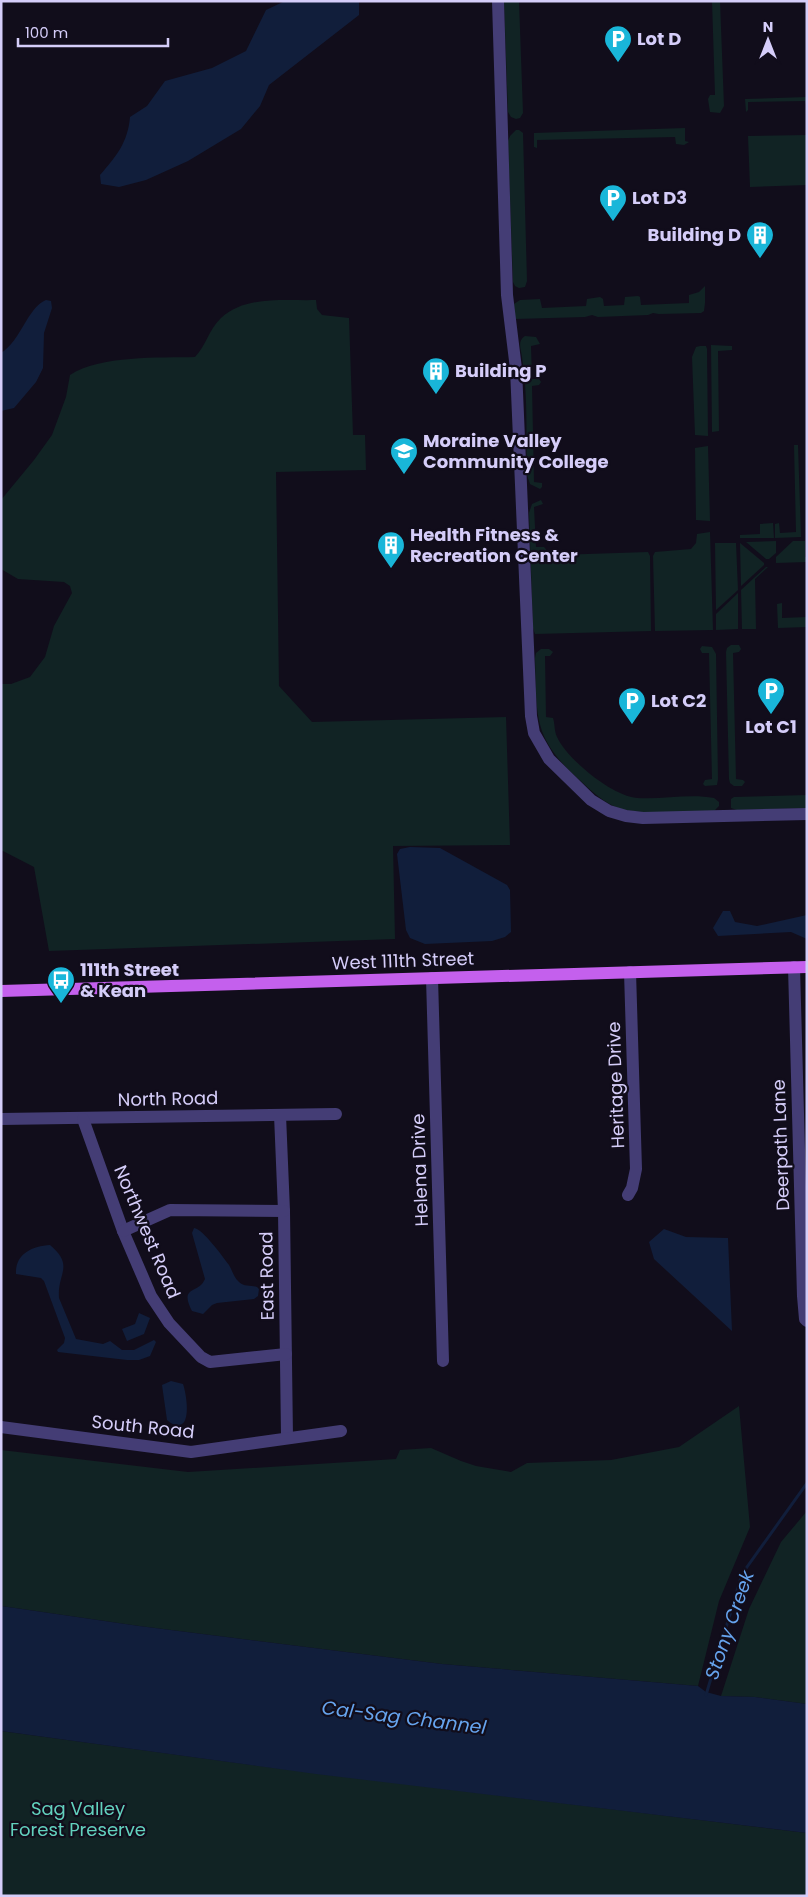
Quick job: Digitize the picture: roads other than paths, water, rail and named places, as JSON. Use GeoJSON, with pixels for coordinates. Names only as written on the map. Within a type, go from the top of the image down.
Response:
{"type":"FeatureCollection","features":[{"type":"Feature","properties":{"kind":"main road","name":"West 111th Street"},"geometry":{"type":"LineString","coordinates":[[1,991],[800,967]]}},
{"type":"Feature","properties":{"kind":"street"},"geometry":{"type":"LineString","coordinates":[[498,1],[507,294],[516,368],[528,635],[529,701],[534,733],[549,759],[591,800],[609,811],[643,818],[807,814]]}},
{"type":"Feature","properties":{"kind":"street","name":"Deerpath Lane"},"geometry":{"type":"LineString","coordinates":[[800,967],[803,1296],[805,1319],[807,1322]]}},
{"type":"Feature","properties":{"kind":"street","name":"Heritage Drive"},"geometry":{"type":"LineString","coordinates":[[628,1195],[632,1188],[636,1169],[630,972]]}},
{"type":"Feature","properties":{"kind":"street","name":"Helena Drive"},"geometry":{"type":"LineString","coordinates":[[432,978],[443,1361]]}},
{"type":"Feature","properties":{"kind":"street","name":"North Road"},"geometry":{"type":"LineString","coordinates":[[1,1118],[336,1114]]}},
{"type":"Feature","properties":{"kind":"street","name":"East Road"},"geometry":{"type":"LineString","coordinates":[[280,1115],[284,1211],[287,1437]]}},
{"type":"Feature","properties":{"kind":"street","name":"Northwest Road"},"geometry":{"type":"LineString","coordinates":[[83,1118],[124,1231],[152,1296],[169,1323],[201,1357],[210,1362],[286,1354]]}},
{"type":"Feature","properties":{"kind":"street"},"geometry":{"type":"LineString","coordinates":[[124,1231],[170,1210],[284,1211]]}},
{"type":"Feature","properties":{"kind":"street","name":"South Road"},"geometry":{"type":"LineString","coordinates":[[1,1427],[191,1452],[341,1430]]}},
{"type":"Feature","properties":{"kind":"water"},"geometry":{"type":"Polygon","coordinates":[[[285,1],[359,1],[359,15],[269,85],[260,106],[241,129],[188,161],[146,180],[119,187],[101,184],[100,175],[124,142],[130,117],[147,106],[165,81],[212,68],[246,51],[266,10],[285,1]]]}},
{"type":"Feature","properties":{"kind":"water"},"geometry":{"type":"Polygon","coordinates":[[[46,300],[51,301],[52,308],[44,333],[43,368],[36,382],[14,408],[1,411],[1,353],[14,341],[39,304],[46,300]]]}},
{"type":"Feature","properties":{"kind":"water"},"geometry":{"type":"Polygon","coordinates":[[[410,847],[440,848],[507,885],[510,890],[511,932],[505,937],[492,941],[425,944],[410,938],[406,930],[397,854],[400,849],[410,847]]]}},
{"type":"Feature","properties":{"kind":"water"},"geometry":{"type":"Polygon","coordinates":[[[723,911],[730,911],[735,922],[757,926],[807,915],[807,939],[791,932],[718,936],[713,928],[723,911]]]}},
{"type":"Feature","properties":{"kind":"water"},"geometry":{"type":"Polygon","coordinates":[[[194,1228],[213,1244],[241,1284],[259,1289],[258,1296],[254,1299],[217,1303],[212,1305],[203,1314],[192,1311],[189,1303],[189,1294],[202,1284],[205,1279],[192,1233],[194,1228]]]}},
{"type":"Feature","properties":{"kind":"water"},"geometry":{"type":"Polygon","coordinates":[[[664,1229],[686,1237],[728,1238],[732,1331],[654,1259],[649,1242],[664,1229]]]}},
{"type":"Feature","properties":{"kind":"water"},"geometry":{"type":"Polygon","coordinates":[[[50,1245],[62,1259],[63,1270],[59,1298],[76,1339],[103,1344],[110,1341],[122,1350],[134,1350],[154,1340],[156,1342],[150,1356],[139,1360],[127,1360],[58,1352],[57,1350],[64,1343],[65,1338],[44,1281],[41,1278],[16,1274],[18,1261],[26,1252],[37,1247],[50,1245]]]}},
{"type":"Feature","properties":{"kind":"water"},"geometry":{"type":"Polygon","coordinates":[[[139,1313],[150,1318],[144,1334],[127,1341],[122,1329],[135,1324],[139,1313]]]}},
{"type":"Feature","properties":{"kind":"water"},"geometry":{"type":"Polygon","coordinates":[[[171,1381],[183,1384],[185,1394],[187,1415],[182,1424],[178,1425],[172,1424],[167,1420],[162,1385],[171,1381]]]}},
{"type":"Feature","properties":{"kind":"water","name":"Cal-Sag Channel"},"geometry":{"type":"Polygon","coordinates":[[[1,1606],[139,1626],[442,1664],[698,1686],[706,1692],[721,1696],[755,1697],[807,1704],[807,1833],[316,1774],[1,1731],[1,1606]]]}},
{"type":"Feature","properties":{"kind":"waterway","name":"Stony Creek"},"geometry":{"type":"LineString","coordinates":[[706,1695],[742,1574],[807,1483]]}},
{"type":"Feature","properties":{"kind":"place","name":"Lot D"},"geometry":{"type":"Point","coordinates":[618,63]}},
{"type":"Feature","properties":{"kind":"place","name":"Lot D3"},"geometry":{"type":"Point","coordinates":[613,222]}},
{"type":"Feature","properties":{"kind":"place","name":"Building D"},"geometry":{"type":"Point","coordinates":[760,259]}},
{"type":"Feature","properties":{"kind":"place","name":"Building P"},"geometry":{"type":"Point","coordinates":[436,395]}},
{"type":"Feature","properties":{"kind":"place","name":"Moraine Valley Community College"},"geometry":{"type":"Point","coordinates":[404,475]}},
{"type":"Feature","properties":{"kind":"place","name":"Health Fitness & Recreation Center"},"geometry":{"type":"Point","coordinates":[391,569]}},
{"type":"Feature","properties":{"kind":"place","name":"Lot C1"},"geometry":{"type":"Point","coordinates":[771,715]}},
{"type":"Feature","properties":{"kind":"place","name":"Lot C2"},"geometry":{"type":"Point","coordinates":[632,725]}},
{"type":"Feature","properties":{"kind":"place","name":"111th Street & Kean"},"geometry":{"type":"Point","coordinates":[61,1004]}},
{"type":"Feature","properties":{"kind":"park label","name":"Sag Valley Forest Preserve"},"geometry":{"type":"Point","coordinates":[78,1819]}}]}
